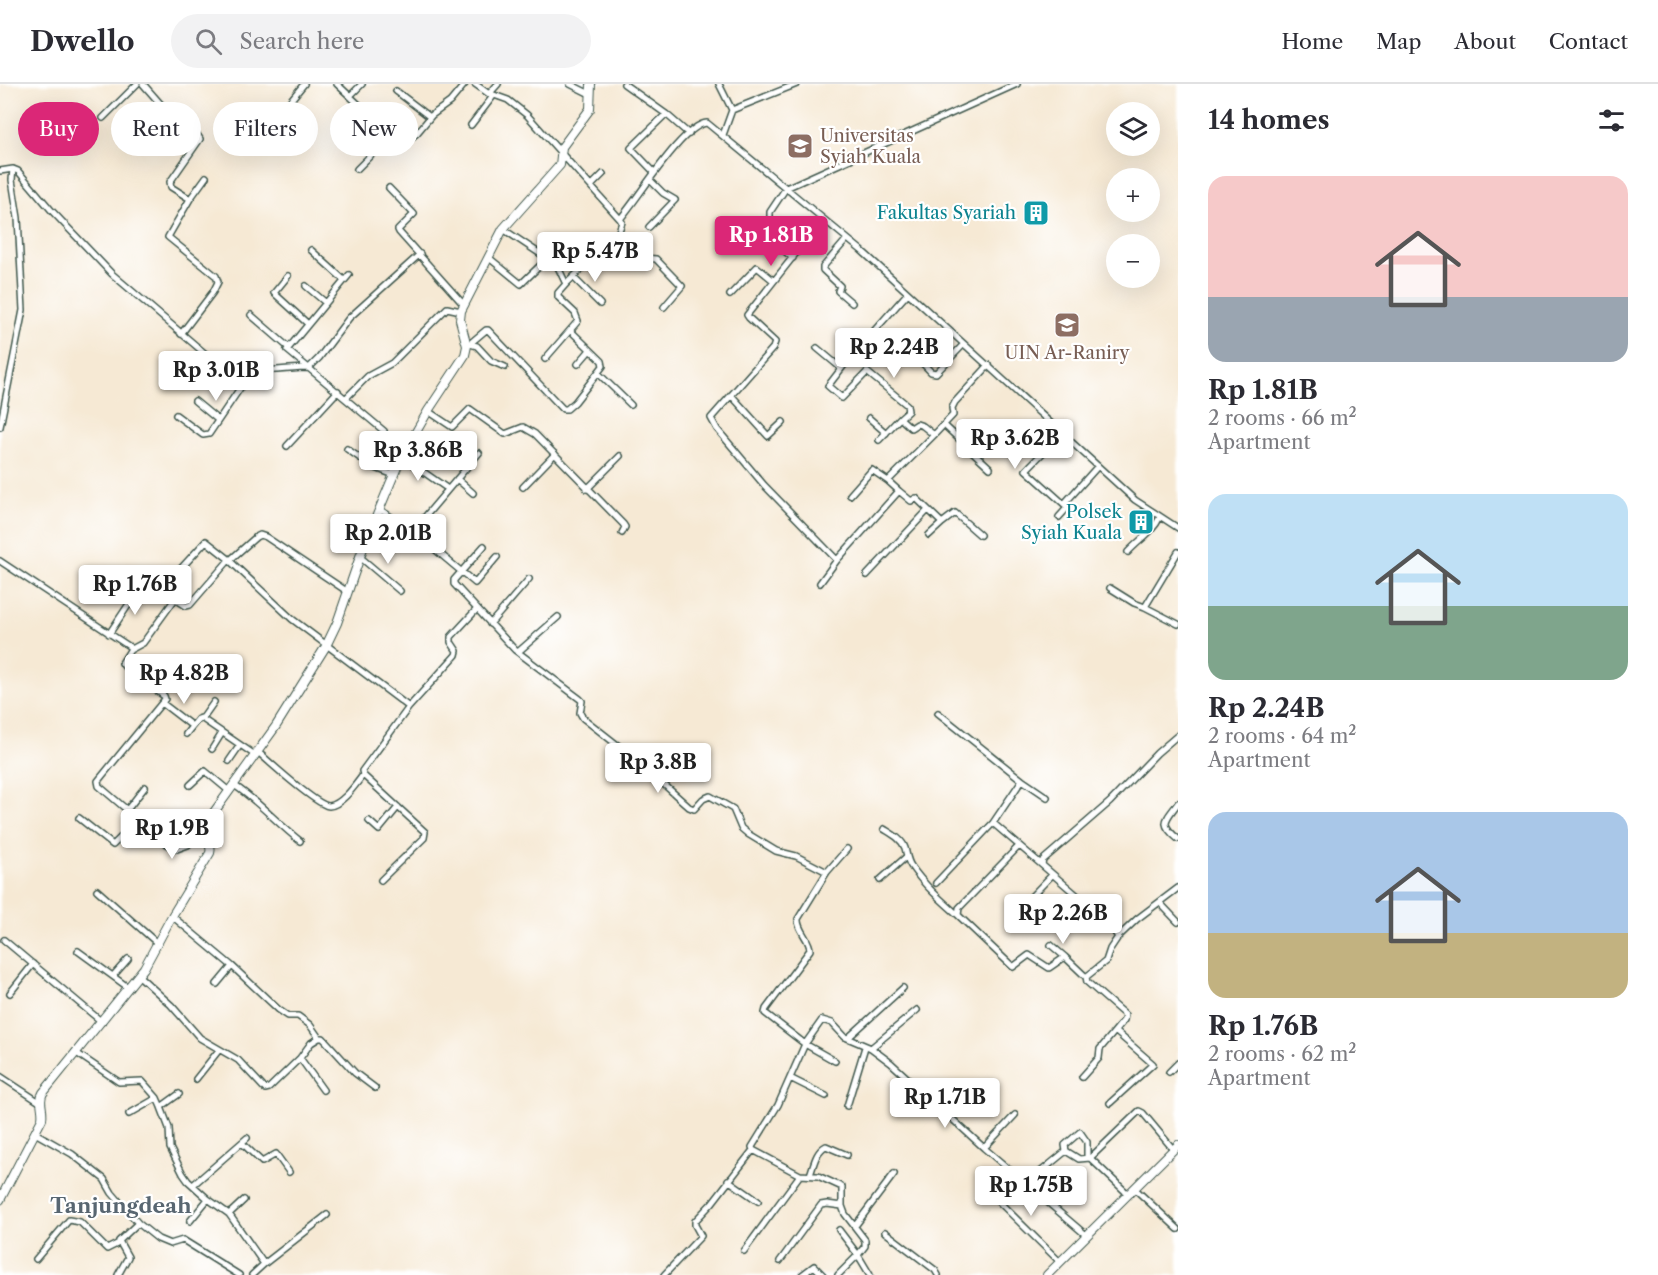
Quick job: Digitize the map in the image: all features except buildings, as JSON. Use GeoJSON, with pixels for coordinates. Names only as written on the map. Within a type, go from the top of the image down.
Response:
{"type":"FeatureCollection","features":[{"type":"Feature","properties":{"kind":"street"},"geometry":{"type":"LineString","coordinates":[[103,118],[137,84]]}},
{"type":"Feature","properties":{"kind":"street"},"geometry":{"type":"LineString","coordinates":[[143,84],[159,102]]}},
{"type":"Feature","properties":{"kind":"street"},"geometry":{"type":"LineString","coordinates":[[290,101],[304,84]]}},
{"type":"Feature","properties":{"kind":"street"},"geometry":{"type":"LineString","coordinates":[[337,84],[356,102]]}},
{"type":"Feature","properties":{"kind":"street"},"geometry":{"type":"LineString","coordinates":[[350,96],[362,84]]}},
{"type":"Feature","properties":{"kind":"street"},"geometry":{"type":"LineString","coordinates":[[418,132],[430,117],[450,102],[465,84]]}},
{"type":"Feature","properties":{"kind":"street"},"geometry":{"type":"LineString","coordinates":[[475,84],[491,95],[508,100],[527,115],[622,222],[618,234],[558,293],[558,297],[579,319],[545,359]]}},
{"type":"Feature","properties":{"kind":"street"},"geometry":{"type":"LineString","coordinates":[[471,125],[498,84]]}},
{"type":"Feature","properties":{"kind":"street"},"geometry":{"type":"LineString","coordinates":[[570,84],[590,94]]}},
{"type":"Feature","properties":{"kind":"street"},"geometry":{"type":"LineString","coordinates":[[469,345],[460,320],[463,308],[503,229],[558,168],[561,162],[562,147],[590,109],[591,84]]}},
{"type":"Feature","properties":{"kind":"street"},"geometry":{"type":"LineString","coordinates":[[624,84],[666,114],[688,134]]}},
{"type":"Feature","properties":{"kind":"street"},"geometry":{"type":"LineString","coordinates":[[719,84],[732,110],[723,135]]}},
{"type":"Feature","properties":{"kind":"street"},"geometry":{"type":"LineString","coordinates":[[732,110],[797,84]]}},
{"type":"Feature","properties":{"kind":"street"},"geometry":{"type":"LineString","coordinates":[[754,240],[770,223],[770,212],[786,188],[1017,84]]}},
{"type":"Feature","properties":{"kind":"street"},"geometry":{"type":"LineString","coordinates":[[396,91],[430,117]]}},
{"type":"Feature","properties":{"kind":"street"},"geometry":{"type":"LineString","coordinates":[[654,172],[631,148],[666,114]]}},
{"type":"Feature","properties":{"kind":"street"},"geometry":{"type":"LineString","coordinates":[[620,219],[654,172],[688,134],[701,123],[707,123],[847,239],[990,365],[1135,500],[1178,528]]}},
{"type":"Feature","properties":{"kind":"street"},"geometry":{"type":"LineString","coordinates":[[189,156],[170,184],[190,199]]}},
{"type":"Feature","properties":{"kind":"street"},"geometry":{"type":"LineString","coordinates":[[357,169],[370,156]]}},
{"type":"Feature","properties":{"kind":"street"},"geometry":{"type":"LineString","coordinates":[[0,427],[23,310],[13,170]]}},
{"type":"Feature","properties":{"kind":"street"},"geometry":{"type":"LineString","coordinates":[[0,171],[13,170],[21,174],[52,212],[112,274],[222,367],[309,368],[349,318],[420,255]]}},
{"type":"Feature","properties":{"kind":"street"},"geometry":{"type":"LineString","coordinates":[[591,186],[603,174]]}},
{"type":"Feature","properties":{"kind":"street"},"geometry":{"type":"LineString","coordinates":[[181,334],[218,282],[216,276],[168,237],[206,177]]}},
{"type":"Feature","properties":{"kind":"street"},"geometry":{"type":"LineString","coordinates":[[649,227],[675,200],[663,193],[650,180]]}},
{"type":"Feature","properties":{"kind":"street"},"geometry":{"type":"LineString","coordinates":[[389,188],[414,214],[398,230],[463,308]]}},
{"type":"Feature","properties":{"kind":"street"},"geometry":{"type":"LineString","coordinates":[[823,219],[747,315],[775,342],[711,418],[764,485],[837,561]]}},
{"type":"Feature","properties":{"kind":"street"},"geometry":{"type":"LineString","coordinates":[[503,229],[557,265],[566,284]]}},
{"type":"Feature","properties":{"kind":"street"},"geometry":{"type":"LineString","coordinates":[[761,232],[793,258]]}},
{"type":"Feature","properties":{"kind":"street"},"geometry":{"type":"LineString","coordinates":[[618,234],[644,258],[656,259],[682,286],[664,307]]}},
{"type":"Feature","properties":{"kind":"street"},"geometry":{"type":"LineString","coordinates":[[847,239],[823,267],[823,270],[840,286],[838,291],[852,303]]}},
{"type":"Feature","properties":{"kind":"street"},"geometry":{"type":"LineString","coordinates":[[311,250],[344,280]]}},
{"type":"Feature","properties":{"kind":"street"},"geometry":{"type":"LineString","coordinates":[[488,257],[520,284],[548,258]]}},
{"type":"Feature","properties":{"kind":"street"},"geometry":{"type":"LineString","coordinates":[[730,296],[757,267],[774,281]]}},
{"type":"Feature","properties":{"kind":"street"},"geometry":{"type":"LineString","coordinates":[[288,347],[349,275]]}},
{"type":"Feature","properties":{"kind":"street"},"geometry":{"type":"LineString","coordinates":[[288,276],[274,293],[308,324]]}},
{"type":"Feature","properties":{"kind":"street"},"geometry":{"type":"LineString","coordinates":[[573,277],[600,304]]}},
{"type":"Feature","properties":{"kind":"street"},"geometry":{"type":"LineString","coordinates":[[306,286],[326,303]]}},
{"type":"Feature","properties":{"kind":"street"},"geometry":{"type":"LineString","coordinates":[[879,440],[908,411],[907,405],[867,372],[842,398],[828,386],[841,368],[908,293]]}},
{"type":"Feature","properties":{"kind":"street"},"geometry":{"type":"LineString","coordinates":[[346,398],[368,376],[392,363],[447,308],[463,308]]}},
{"type":"Feature","properties":{"kind":"street"},"geometry":{"type":"LineString","coordinates":[[251,315],[288,347],[287,350],[384,431],[378,447],[401,458],[448,489]]}},
{"type":"Feature","properties":{"kind":"street"},"geometry":{"type":"LineString","coordinates":[[175,599],[143,643],[130,650],[122,663],[165,699],[98,781],[99,786],[138,820],[177,849],[188,845],[204,826],[256,754],[326,646],[401,458],[428,411],[464,358],[469,345],[488,330],[562,409],[568,409],[598,373],[603,363],[570,331]]}},
{"type":"Feature","properties":{"kind":"street"},"geometry":{"type":"LineString","coordinates":[[913,353],[931,372],[936,373],[964,344]]}},
{"type":"Feature","properties":{"kind":"street"},"geometry":{"type":"LineString","coordinates":[[469,345],[477,346],[491,361],[505,367]]}},
{"type":"Feature","properties":{"kind":"street"},"geometry":{"type":"LineString","coordinates":[[818,348],[841,368]]}},
{"type":"Feature","properties":{"kind":"street"},"geometry":{"type":"LineString","coordinates":[[578,364],[590,350]]}},
{"type":"Feature","properties":{"kind":"street"},"geometry":{"type":"LineString","coordinates":[[888,481],[953,415],[952,408],[955,402],[990,365]]}},
{"type":"Feature","properties":{"kind":"street"},"geometry":{"type":"LineString","coordinates":[[176,415],[203,435],[209,434],[253,369]]}},
{"type":"Feature","properties":{"kind":"street"},"geometry":{"type":"LineString","coordinates":[[598,373],[631,405]]}},
{"type":"Feature","properties":{"kind":"street"},"geometry":{"type":"LineString","coordinates":[[287,446],[338,391]]}},
{"type":"Feature","properties":{"kind":"street"},"geometry":{"type":"LineString","coordinates":[[731,395],[768,436],[783,422]]}},
{"type":"Feature","properties":{"kind":"street"},"geometry":{"type":"LineString","coordinates":[[195,402],[218,420]]}},
{"type":"Feature","properties":{"kind":"street"},"geometry":{"type":"LineString","coordinates":[[428,411],[452,427],[468,410],[472,410],[503,434],[522,427],[527,428],[544,442],[625,527],[622,533]]}},
{"type":"Feature","properties":{"kind":"street"},"geometry":{"type":"LineString","coordinates":[[869,418],[886,433]]}},
{"type":"Feature","properties":{"kind":"street"},"geometry":{"type":"LineString","coordinates":[[900,418],[911,428],[917,424],[934,435]]}},
{"type":"Feature","properties":{"kind":"street"},"geometry":{"type":"LineString","coordinates":[[944,425],[990,468]]}},
{"type":"Feature","properties":{"kind":"street"},"geometry":{"type":"LineString","coordinates":[[1059,517],[1068,507],[1026,470],[1063,432]]}},
{"type":"Feature","properties":{"kind":"street"},"geometry":{"type":"LineString","coordinates":[[347,449],[373,467],[394,475]]}},
{"type":"Feature","properties":{"kind":"street"},"geometry":{"type":"LineString","coordinates":[[413,531],[479,453]]}},
{"type":"Feature","properties":{"kind":"street"},"geometry":{"type":"LineString","coordinates":[[523,487],[555,454]]}},
{"type":"Feature","properties":{"kind":"street"},"geometry":{"type":"LineString","coordinates":[[587,489],[620,456]]}},
{"type":"Feature","properties":{"kind":"street"},"geometry":{"type":"LineString","coordinates":[[1064,504],[1098,466]]}},
{"type":"Feature","properties":{"kind":"street"},"geometry":{"type":"LineString","coordinates":[[850,495],[872,470],[911,501],[916,498],[942,523]]}},
{"type":"Feature","properties":{"kind":"street"},"geometry":{"type":"LineString","coordinates":[[457,479],[473,494]]}},
{"type":"Feature","properties":{"kind":"street"},"geometry":{"type":"LineString","coordinates":[[820,583],[899,491]]}},
{"type":"Feature","properties":{"kind":"street"},"geometry":{"type":"LineString","coordinates":[[379,509],[413,531],[461,573],[476,582],[497,557]]}},
{"type":"Feature","properties":{"kind":"street"},"geometry":{"type":"LineString","coordinates":[[867,575],[928,510]]}},
{"type":"Feature","properties":{"kind":"street"},"geometry":{"type":"LineString","coordinates":[[929,535],[955,513],[980,535]]}},
{"type":"Feature","properties":{"kind":"street"},"geometry":{"type":"LineString","coordinates":[[1128,552],[1141,538],[1153,530],[1160,517]]}},
{"type":"Feature","properties":{"kind":"street"},"geometry":{"type":"LineString","coordinates":[[348,592],[263,536],[256,537],[232,560],[229,560],[190,605],[186,606],[175,599],[164,587],[204,542],[208,541],[229,560],[292,619],[409,707]]}},
{"type":"Feature","properties":{"kind":"street"},"geometry":{"type":"LineString","coordinates":[[484,546],[454,580],[454,584],[518,652],[582,701],[580,712],[583,718],[639,762],[689,807],[694,809],[703,799],[710,796],[733,809],[741,828],[748,834],[776,851],[796,856],[826,872]]}},
{"type":"Feature","properties":{"kind":"street"},"geometry":{"type":"LineString","coordinates":[[1145,607],[1177,555]]}},
{"type":"Feature","properties":{"kind":"street"},"geometry":{"type":"LineString","coordinates":[[360,557],[400,591]]}},
{"type":"Feature","properties":{"kind":"street"},"geometry":{"type":"LineString","coordinates":[[0,561],[130,647],[130,650]]}},
{"type":"Feature","properties":{"kind":"street"},"geometry":{"type":"LineString","coordinates":[[490,624],[529,579]]}},
{"type":"Feature","properties":{"kind":"street"},"geometry":{"type":"LineString","coordinates":[[110,634],[141,586]]}},
{"type":"Feature","properties":{"kind":"street"},"geometry":{"type":"LineString","coordinates":[[1110,588],[1134,603],[1178,624]]}},
{"type":"Feature","properties":{"kind":"street"},"geometry":{"type":"LineString","coordinates":[[202,719],[256,754],[314,799],[326,806],[332,805],[346,796],[409,707],[456,655],[457,651],[451,642],[451,637],[477,609]]}},
{"type":"Feature","properties":{"kind":"street"},"geometry":{"type":"LineString","coordinates":[[518,652],[558,617]]}},
{"type":"Feature","properties":{"kind":"street"},"geometry":{"type":"LineString","coordinates":[[186,734],[198,719],[202,719],[214,702]]}},
{"type":"Feature","properties":{"kind":"street"},"geometry":{"type":"LineString","coordinates":[[162,703],[192,726]]}},
{"type":"Feature","properties":{"kind":"street"},"geometry":{"type":"LineString","coordinates":[[938,713],[1047,797]]}},
{"type":"Feature","properties":{"kind":"street"},"geometry":{"type":"LineString","coordinates":[[212,749],[222,733]]}},
{"type":"Feature","properties":{"kind":"street"},"geometry":{"type":"LineString","coordinates":[[1042,866],[1043,861],[1110,802],[1157,753],[1178,735]]}},
{"type":"Feature","properties":{"kind":"street"},"geometry":{"type":"LineString","coordinates":[[228,761],[240,745]]}},
{"type":"Feature","properties":{"kind":"street"},"geometry":{"type":"LineString","coordinates":[[190,785],[205,771],[260,805],[277,824],[300,841]]}},
{"type":"Feature","properties":{"kind":"street"},"geometry":{"type":"LineString","coordinates":[[363,775],[425,832],[426,836],[381,880]]}},
{"type":"Feature","properties":{"kind":"street"},"geometry":{"type":"LineString","coordinates":[[936,883],[993,823],[1022,780]]}},
{"type":"Feature","properties":{"kind":"street"},"geometry":{"type":"LineString","coordinates":[[127,810],[145,787]]}},
{"type":"Feature","properties":{"kind":"street"},"geometry":{"type":"LineString","coordinates":[[1178,803],[1165,824],[1167,830],[1178,839]]}},
{"type":"Feature","properties":{"kind":"street"},"geometry":{"type":"LineString","coordinates":[[369,821],[379,830],[398,807]]}},
{"type":"Feature","properties":{"kind":"street"},"geometry":{"type":"LineString","coordinates":[[79,818],[112,845],[138,820]]}},
{"type":"Feature","properties":{"kind":"street"},"geometry":{"type":"LineString","coordinates":[[993,823],[1079,897],[1095,903],[1118,937]]}},
{"type":"Feature","properties":{"kind":"street"},"geometry":{"type":"LineString","coordinates":[[0,1200],[35,1133],[43,1113],[40,1099],[43,1093],[129,988],[211,851],[210,844],[203,833],[204,826]]}},
{"type":"Feature","properties":{"kind":"street"},"geometry":{"type":"LineString","coordinates":[[884,829],[904,844],[906,857],[931,891],[1013,967],[1029,955],[1049,968],[1065,957]]}},
{"type":"Feature","properties":{"kind":"street"},"geometry":{"type":"LineString","coordinates":[[957,915],[959,908],[1019,846]]}},
{"type":"Feature","properties":{"kind":"street"},"geometry":{"type":"LineString","coordinates":[[835,1061],[804,1044],[765,1013],[810,950],[810,945],[797,921],[826,872],[847,849]]}},
{"type":"Feature","properties":{"kind":"street"},"geometry":{"type":"LineString","coordinates":[[880,880],[906,857]]}},
{"type":"Feature","properties":{"kind":"street"},"geometry":{"type":"LineString","coordinates":[[1026,903],[1052,875]]}},
{"type":"Feature","properties":{"kind":"street"},"geometry":{"type":"LineString","coordinates":[[1086,977],[1106,961],[1118,937],[1137,919],[1178,888]]}},
{"type":"Feature","properties":{"kind":"street"},"geometry":{"type":"LineString","coordinates":[[97,890],[157,943]]}},
{"type":"Feature","properties":{"kind":"street"},"geometry":{"type":"LineString","coordinates":[[1160,903],[1178,922]]}},
{"type":"Feature","properties":{"kind":"street"},"geometry":{"type":"LineString","coordinates":[[172,916],[232,966],[279,1010],[288,1016],[298,1016],[310,1025],[319,1038],[323,1038],[355,1073],[375,1088]]}},
{"type":"Feature","properties":{"kind":"street"},"geometry":{"type":"LineString","coordinates":[[4,940],[102,1022]]}},
{"type":"Feature","properties":{"kind":"street"},"geometry":{"type":"LineString","coordinates":[[1051,945],[1086,977],[1087,982],[1125,1015],[1124,1020],[1100,1049],[1099,1058],[1082,1077]]}},
{"type":"Feature","properties":{"kind":"street"},"geometry":{"type":"LineString","coordinates":[[78,951],[129,988]]}},
{"type":"Feature","properties":{"kind":"street"},"geometry":{"type":"LineString","coordinates":[[113,976],[128,959]]}},
{"type":"Feature","properties":{"kind":"street"},"geometry":{"type":"LineString","coordinates":[[10,993],[33,964]]}},
{"type":"Feature","properties":{"kind":"street"},"geometry":{"type":"LineString","coordinates":[[217,984],[232,966]]}},
{"type":"Feature","properties":{"kind":"street"},"geometry":{"type":"LineString","coordinates":[[138,975],[171,1005],[179,1017],[200,1038],[238,1060],[266,1089],[300,1058],[311,1043],[319,1038]]}},
{"type":"Feature","properties":{"kind":"street"},"geometry":{"type":"LineString","coordinates":[[848,1038],[903,988]]}},
{"type":"Feature","properties":{"kind":"street"},"geometry":{"type":"LineString","coordinates":[[847,1106],[868,1047],[916,1010]]}},
{"type":"Feature","properties":{"kind":"street"},"geometry":{"type":"LineString","coordinates":[[664,1275],[701,1236],[695,1221],[753,1150],[752,1147],[778,1105],[804,1044],[822,1020],[832,1023],[844,1036],[868,1047],[891,1063],[984,1148],[1086,1235]]}},
{"type":"Feature","properties":{"kind":"street"},"geometry":{"type":"LineString","coordinates":[[1110,1103],[1153,1064],[1115,1031]]}},
{"type":"Feature","properties":{"kind":"street"},"geometry":{"type":"LineString","coordinates":[[196,1078],[219,1050]]}},
{"type":"Feature","properties":{"kind":"street"},"geometry":{"type":"LineString","coordinates":[[75,1052],[119,1082],[125,1084],[142,1081],[157,1098],[161,1107],[169,1128],[170,1148],[183,1174],[208,1199],[229,1214],[264,1264]]}},
{"type":"Feature","properties":{"kind":"street"},"geometry":{"type":"LineString","coordinates":[[300,1058],[323,1090]]}},
{"type":"Feature","properties":{"kind":"street"},"geometry":{"type":"LineString","coordinates":[[1169,1072],[1178,1063]]}},
{"type":"Feature","properties":{"kind":"street"},"geometry":{"type":"LineString","coordinates":[[0,1076],[41,1103]]}},
{"type":"Feature","properties":{"kind":"street"},"geometry":{"type":"LineString","coordinates":[[790,1078],[826,1096]]}},
{"type":"Feature","properties":{"kind":"street"},"geometry":{"type":"LineString","coordinates":[[161,1107],[179,1094]]}},
{"type":"Feature","properties":{"kind":"street"},"geometry":{"type":"LineString","coordinates":[[129,1114],[157,1098]]}},
{"type":"Feature","properties":{"kind":"street"},"geometry":{"type":"LineString","coordinates":[[1047,1275],[1175,1147],[1139,1111],[1088,1158],[1079,1159],[1066,1151]]}},
{"type":"Feature","properties":{"kind":"street"},"geometry":{"type":"LineString","coordinates":[[984,1148],[1015,1115]]}},
{"type":"Feature","properties":{"kind":"street"},"geometry":{"type":"LineString","coordinates":[[1066,1151],[1065,1144],[1080,1132],[1087,1142],[1088,1158],[1178,1229]]}},
{"type":"Feature","properties":{"kind":"street"},"geometry":{"type":"LineString","coordinates":[[35,1133],[72,1154],[104,1179],[115,1198],[138,1223],[158,1239],[170,1244],[183,1240],[239,1275]]}},
{"type":"Feature","properties":{"kind":"street"},"geometry":{"type":"LineString","coordinates":[[193,1185],[245,1140],[262,1161],[276,1154],[289,1172]]}},
{"type":"Feature","properties":{"kind":"street"},"geometry":{"type":"LineString","coordinates":[[810,1174],[819,1150],[823,1147],[826,1146],[847,1155]]}},
{"type":"Feature","properties":{"kind":"street"},"geometry":{"type":"LineString","coordinates":[[753,1150],[800,1175],[810,1174],[842,1187],[842,1206],[845,1214],[866,1242],[858,1255],[838,1275]]}},
{"type":"Feature","properties":{"kind":"street"},"geometry":{"type":"LineString","coordinates":[[1034,1189],[1039,1173],[1066,1151]]}},
{"type":"Feature","properties":{"kind":"street"},"geometry":{"type":"LineString","coordinates":[[855,1226],[894,1174]]}},
{"type":"Feature","properties":{"kind":"street"},"geometry":{"type":"LineString","coordinates":[[744,1251],[800,1175]]}},
{"type":"Feature","properties":{"kind":"street"},"geometry":{"type":"LineString","coordinates":[[728,1179],[758,1201]]}},
{"type":"Feature","properties":{"kind":"street"},"geometry":{"type":"LineString","coordinates":[[986,1189],[1060,1262]]}},
{"type":"Feature","properties":{"kind":"street"},"geometry":{"type":"LineString","coordinates":[[190,1221],[208,1199]]}},
{"type":"Feature","properties":{"kind":"street"},"geometry":{"type":"LineString","coordinates":[[229,1214],[244,1200]]}},
{"type":"Feature","properties":{"kind":"street"},"geometry":{"type":"LineString","coordinates":[[780,1262],[821,1205],[842,1206]]}},
{"type":"Feature","properties":{"kind":"street"},"geometry":{"type":"LineString","coordinates":[[252,1275],[327,1215]]}},
{"type":"Feature","properties":{"kind":"street"},"geometry":{"type":"LineString","coordinates":[[36,1259],[69,1220],[80,1222],[107,1249],[119,1243],[121,1238],[138,1223]]}},
{"type":"Feature","properties":{"kind":"street"},"geometry":{"type":"LineString","coordinates":[[839,1230],[870,1275]]}},
{"type":"Feature","properties":{"kind":"street"},"geometry":{"type":"LineString","coordinates":[[885,1232],[935,1270],[938,1275]]}},
{"type":"Feature","properties":{"kind":"street"},"geometry":{"type":"LineString","coordinates":[[118,1275],[129,1257],[119,1243]]}},
{"type":"Feature","properties":{"kind":"street"},"geometry":{"type":"LineString","coordinates":[[802,1275],[814,1266],[823,1275]]}},
{"type":"Feature","properties":{"kind":"place","name":"Universitas Syiah Kuala"},"geometry":{"type":"Point","coordinates":[800,146]}},
{"type":"Feature","properties":{"kind":"place","name":"Fakultas Syariah"},"geometry":{"type":"Point","coordinates":[1036,213]}},
{"type":"Feature","properties":{"kind":"place","name":"UIN Ar-Raniry"},"geometry":{"type":"Point","coordinates":[1067,325]}},
{"type":"Feature","properties":{"kind":"place","name":"Polsek Syiah Kuala"},"geometry":{"type":"Point","coordinates":[1141,522]}},
{"type":"Feature","properties":{"kind":"district","name":"Tanjungdeah"},"geometry":{"type":"Point","coordinates":[121,1205]}}]}
